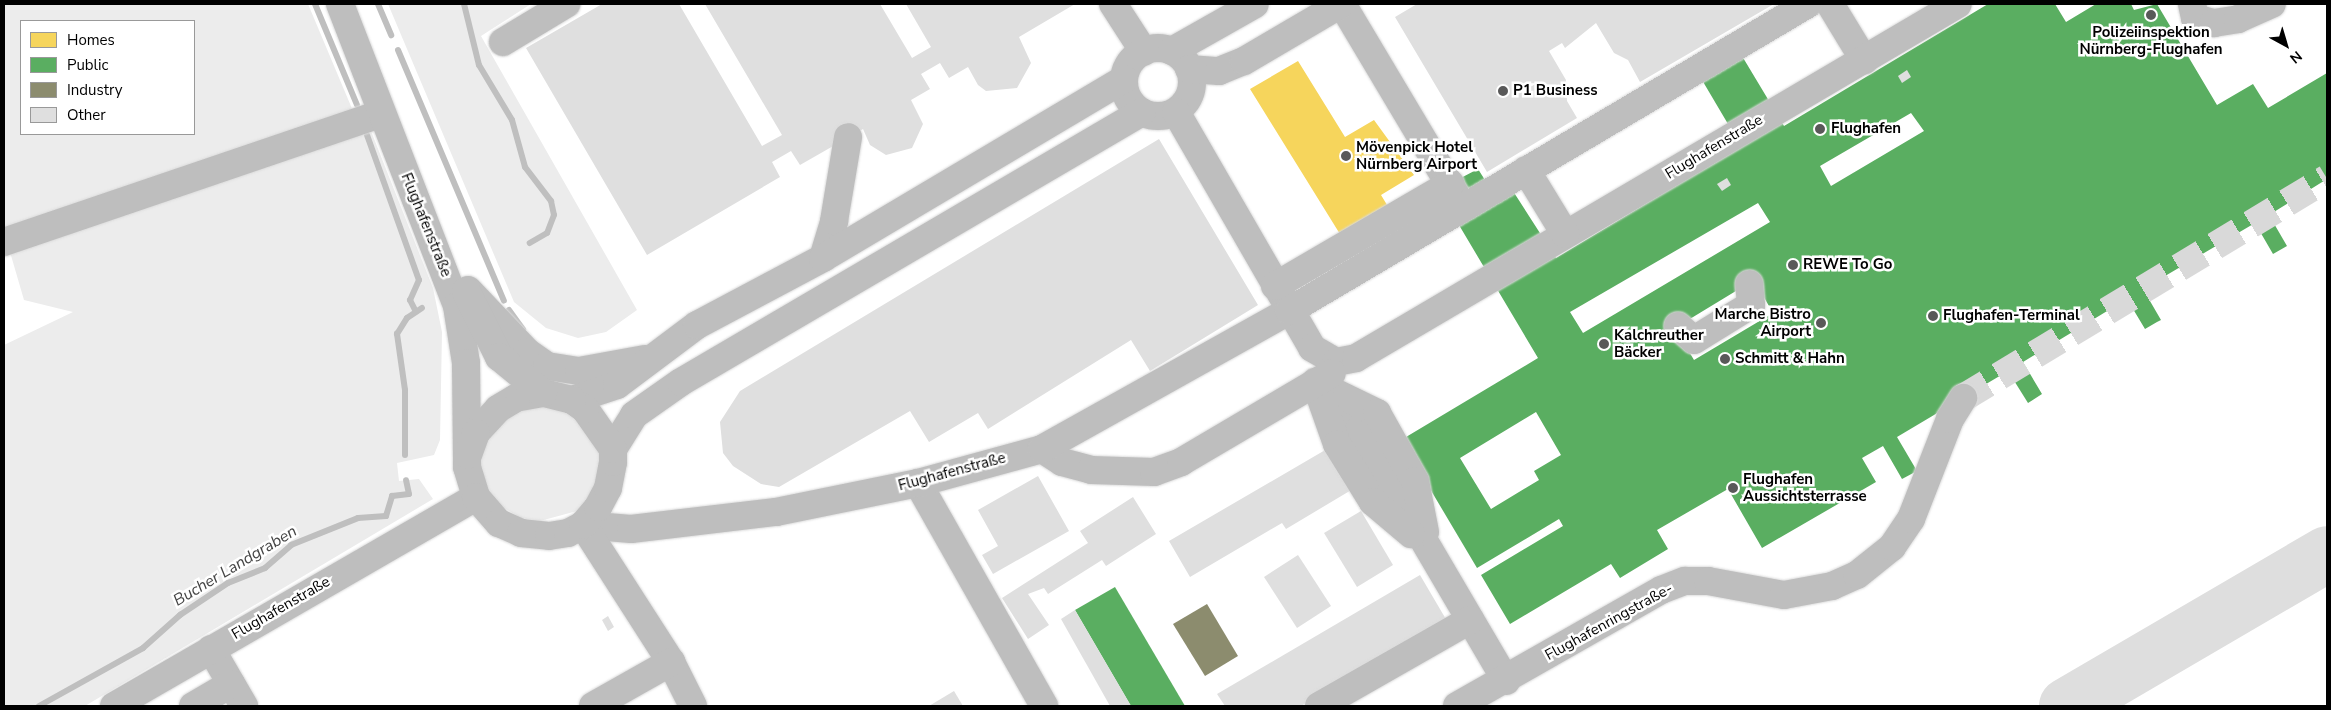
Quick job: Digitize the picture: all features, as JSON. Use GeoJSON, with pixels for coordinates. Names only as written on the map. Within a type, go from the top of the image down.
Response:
{"type":"FeatureCollection","features":[{"type":"Feature","properties":{"kind":"street","name":"Flughafenstraße"},"geometry":{"type":"LineString","coordinates":[[340,4],[461,320],[468,456],[476,497],[499,523],[520,533],[549,536],[582,525],[631,529],[776,512],[918,482],[1042,449],[1289,311],[1456,196],[1526,170],[1808,4]]}},
{"type":"Feature","properties":{"kind":"street","name":"Flughafenstraße"},"geometry":{"type":"LineString","coordinates":[[357,4],[399,126],[463,285],[500,357],[543,393]]}},
{"type":"Feature","properties":{"kind":"street"},"geometry":{"type":"LineString","coordinates":[[503,42],[566,4]]}},
{"type":"Feature","properties":{"kind":"street"},"geometry":{"type":"LineString","coordinates":[[1180,60],[1255,4]]}},
{"type":"Feature","properties":{"kind":"street"},"geometry":{"type":"LineString","coordinates":[[1118,6],[1144,52],[1219,71],[1244,61],[1341,4],[1456,196],[1275,286]]}},
{"type":"Feature","properties":{"kind":"street"},"geometry":{"type":"LineString","coordinates":[[1830,4],[1864,60]]}},
{"type":"Feature","properties":{"kind":"street","name":"Flughafenstraße"},"geometry":{"type":"LineString","coordinates":[[1176,112],[1312,348],[1336,362],[1356,358],[1958,4]]}},
{"type":"Feature","properties":{"kind":"street"},"geometry":{"type":"LineString","coordinates":[[2192,4],[2195,18],[2214,23],[2238,19],[2272,4]]}},
{"type":"Feature","properties":{"kind":"street","name":"Flughafenstraße"},"geometry":{"type":"LineString","coordinates":[[572,400],[617,385],[697,325],[823,258],[1124,79],[1130,63],[1144,52]]}},
{"type":"Feature","properties":{"kind":"street"},"geometry":{"type":"LineString","coordinates":[[1124,79],[1128,98],[1142,112],[1158,116],[1176,112],[1188,98],[1180,60]]}},
{"type":"Feature","properties":{"kind":"street"},"geometry":{"type":"LineString","coordinates":[[693,706],[671,662],[582,525],[608,488],[613,448],[634,415],[681,382],[1142,112]]}},
{"type":"Feature","properties":{"kind":"street"},"geometry":{"type":"LineString","coordinates":[[4,242],[381,114]]}},
{"type":"Feature","properties":{"kind":"street"},"geometry":{"type":"LineString","coordinates":[[823,258],[834,221],[848,137]]}},
{"type":"Feature","properties":{"kind":"street"},"geometry":{"type":"LineString","coordinates":[[1526,170],[1565,234]]}},
{"type":"Feature","properties":{"kind":"street"},"geometry":{"type":"LineString","coordinates":[[1678,326],[1694,340],[1751,305],[1749,284]]}},
{"type":"Feature","properties":{"kind":"street","name":"Flughafenstraße"},"geometry":{"type":"LineString","coordinates":[[463,285],[526,352],[547,366],[579,371],[656,357]]}},
{"type":"Feature","properties":{"kind":"street"},"geometry":{"type":"LineString","coordinates":[[1312,348],[1315,382],[1336,444],[1373,502],[1428,548],[1506,681]]}},
{"type":"Feature","properties":{"kind":"street"},"geometry":{"type":"LineString","coordinates":[[1042,449],[1062,462],[1091,470],[1154,472],[1181,462],[1356,358]]}},
{"type":"Feature","properties":{"kind":"street"},"geometry":{"type":"LineString","coordinates":[[1315,382],[1377,414],[1416,481],[1428,548]]}},
{"type":"Feature","properties":{"kind":"street","name":"Flughafenstraße"},"geometry":{"type":"LineString","coordinates":[[468,456],[476,433],[498,409],[516,398],[543,393],[572,400],[594,418],[613,448]]}},
{"type":"Feature","properties":{"kind":"street","name":"Flughafenringstraße-"},"geometry":{"type":"LineString","coordinates":[[1457,706],[1506,681],[1661,590],[1685,581],[1708,580],[1784,595],[1832,586],[1857,575],[1892,547],[1912,519],[1950,419],[1963,398]]}},
{"type":"Feature","properties":{"kind":"street"},"geometry":{"type":"LineString","coordinates":[[918,482],[1044,706]]}},
{"type":"Feature","properties":{"kind":"street","name":"Flughafenstraße"},"geometry":{"type":"LineString","coordinates":[[114,706],[476,497]]}},
{"type":"Feature","properties":{"kind":"street"},"geometry":{"type":"LineString","coordinates":[[1319,706],[1470,620]]}},
{"type":"Feature","properties":{"kind":"street"},"geometry":{"type":"LineString","coordinates":[[194,706],[238,695],[210,649]]}},
{"type":"Feature","properties":{"kind":"street"},"geometry":{"type":"LineString","coordinates":[[593,706],[671,662]]}},
{"type":"Feature","properties":{"kind":"shaded area"},"geometry":{"type":"Polygon","coordinates":[[[4,4],[308,4],[353,111],[4,234],[4,4]]]}},
{"type":"Feature","properties":{"kind":"shaded area"},"geometry":{"type":"Polygon","coordinates":[[[388,4],[531,4],[481,36],[637,310],[606,332],[578,338],[546,328],[514,302],[388,4]]]}},
{"type":"Feature","properties":{"kind":"shaded area"},"geometry":{"type":"Polygon","coordinates":[[[369,126],[433,288],[442,332],[440,440],[434,455],[397,463],[399,481],[419,479],[433,499],[85,706],[4,706],[4,345],[73,312],[24,300],[10,252],[369,126]]]}},
{"type":"Feature","properties":{"kind":"shaded area"},"geometry":{"type":"Polygon","coordinates":[[[507,406],[578,407],[604,460],[592,496],[577,511],[540,521],[521,518],[501,506],[486,487],[479,465],[481,443],[507,406]]]}},
{"type":"Feature","properties":{"kind":"building: Homes","name":"Mövenpick Hotel Nürnberg Airport"},"geometry":{"type":"Polygon","coordinates":[[[1298,61],[1345,137],[1374,120],[1414,175],[1381,195],[1395,218],[1348,247],[1250,89],[1298,61]]]}},
{"type":"Feature","properties":{"kind":"building: Public","name":"Flughafen-Terminal"},"geometry":{"type":"Polygon","coordinates":[[[1988,4],[2055,4],[2066,22],[2096,4],[2131,4],[2134,10],[2157,4],[2217,105],[2253,84],[2268,108],[2327,73],[2327,179],[2269,215],[2287,246],[2273,254],[2255,223],[2143,289],[2161,320],[2145,329],[2127,299],[2023,362],[2042,394],[2028,403],[2008,371],[1897,437],[1917,471],[1902,479],[1883,446],[1862,458],[1876,482],[1762,548],[1728,489],[1657,530],[1668,549],[1620,578],[1611,564],[1510,624],[1481,575],[1563,526],[1559,519],[1477,568],[1401,440],[1538,358],[1456,220],[1455,181],[1478,169],[1495,196],[1511,188],[1556,258],[1741,146],[1702,80],[1742,56],[1784,126],[1988,4]],[[1911,113],[1820,166],[1831,186],[1924,131],[1911,113]],[[1758,203],[1570,312],[1583,333],[1770,222],[1758,203]],[[1754,280],[1675,328],[1694,360],[1773,313],[1754,280]],[[1536,412],[1460,458],[1491,509],[1539,480],[1534,471],[1561,455],[1536,412]]]}},
{"type":"Feature","properties":{"kind":"building: Public"},"geometry":{"type":"Polygon","coordinates":[[[1115,587],[1185,706],[1131,706],[1075,610],[1115,587]]]}},
{"type":"Feature","properties":{"kind":"building: Industry"},"geometry":{"type":"Polygon","coordinates":[[[1207,604],[1238,656],[1205,676],[1173,624],[1207,604]]]}},
{"type":"Feature","properties":{"kind":"building: Other"},"geometry":{"type":"Polygon","coordinates":[[[602,4],[679,4],[762,146],[782,135],[705,4],[880,4],[912,58],[931,47],[906,4],[1075,4],[1019,37],[1031,63],[1017,88],[986,91],[978,85],[968,67],[949,78],[940,63],[921,74],[930,89],[911,100],[923,124],[912,148],[886,155],[870,145],[863,129],[800,165],[791,151],[772,162],[780,177],[647,255],[526,48],[602,4]]]}},
{"type":"Feature","properties":{"kind":"building: Other","name":"P1 Business"},"geometry":{"type":"Polygon","coordinates":[[[1417,4],[1774,4],[1640,82],[1628,60],[1614,53],[1596,23],[1565,48],[1562,43],[1549,51],[1566,80],[1567,101],[1577,118],[1487,172],[1395,17],[1417,4]]]}},
{"type":"Feature","properties":{"kind":"building: Other"},"geometry":{"type":"Polygon","coordinates":[[[1907,70],[1911,77],[1902,83],[1898,76],[1907,70]]]}},
{"type":"Feature","properties":{"kind":"building: Other"},"geometry":{"type":"Polygon","coordinates":[[[1159,139],[1258,305],[1150,371],[1131,340],[988,429],[978,413],[929,442],[910,411],[779,487],[761,484],[733,466],[723,453],[720,422],[740,391],[1159,139]]]}},
{"type":"Feature","properties":{"kind":"building: Other"},"geometry":{"type":"Polygon","coordinates":[[[1727,178],[1731,185],[1722,191],[1717,184],[1727,178]]]}},
{"type":"Feature","properties":{"kind":"building: Other"},"geometry":{"type":"Polygon","coordinates":[[[1368,425],[1353,489],[1286,529],[1282,523],[1190,577],[1169,541],[1368,425]]]}},
{"type":"Feature","properties":{"kind":"building: Other"},"geometry":{"type":"Polygon","coordinates":[[[1038,476],[1069,531],[993,574],[982,555],[998,546],[978,510],[1038,476]]]}},
{"type":"Feature","properties":{"kind":"building: Other"},"geometry":{"type":"Polygon","coordinates":[[[1133,497],[1156,534],[1106,566],[1102,560],[1048,594],[1044,588],[1028,594],[1049,625],[1028,639],[1002,598],[1088,543],[1080,531],[1133,497]]]}},
{"type":"Feature","properties":{"kind":"building: Other"},"geometry":{"type":"Polygon","coordinates":[[[1361,511],[1393,565],[1357,587],[1324,533],[1361,511]]]}},
{"type":"Feature","properties":{"kind":"building: Other"},"geometry":{"type":"Polygon","coordinates":[[[1298,555],[1331,606],[1297,628],[1264,577],[1298,555]]]}},
{"type":"Feature","properties":{"kind":"building: Other"},"geometry":{"type":"Polygon","coordinates":[[[1420,575],[1447,621],[1301,706],[1225,706],[1217,694],[1420,575]]]}},
{"type":"Feature","properties":{"kind":"building: Other"},"geometry":{"type":"Polygon","coordinates":[[[1075,610],[1131,706],[1110,706],[1061,619],[1075,610]]]}},
{"type":"Feature","properties":{"kind":"building: Other"},"geometry":{"type":"Polygon","coordinates":[[[608,616],[614,627],[608,631],[602,620],[608,616]]]}},
{"type":"Feature","properties":{"kind":"building: Other"},"geometry":{"type":"Polygon","coordinates":[[[954,691],[963,706],[929,706],[954,691]]]}},
{"type":"Feature","properties":{"kind":"waterway"},"geometry":{"type":"LineString","coordinates":[[315,4],[357,105]]}},
{"type":"Feature","properties":{"kind":"waterway"},"geometry":{"type":"LineString","coordinates":[[378,4],[391,35]]}},
{"type":"Feature","properties":{"kind":"waterway","name":"Bucher Landgraben"},"geometry":{"type":"LineString","coordinates":[[464,4],[479,65],[512,120],[525,167],[551,201],[554,215],[547,233],[530,243]]}},
{"type":"Feature","properties":{"kind":"waterway"},"geometry":{"type":"LineString","coordinates":[[398,50],[504,301]]}},
{"type":"Feature","properties":{"kind":"waterway"},"geometry":{"type":"LineString","coordinates":[[367,135],[419,280],[410,300],[416,312]]}},
{"type":"Feature","properties":{"kind":"waterway","name":"Bucher Landgraben"},"geometry":{"type":"LineString","coordinates":[[405,455],[405,390],[397,334],[407,318],[422,308]]}},
{"type":"Feature","properties":{"kind":"waterway"},"geometry":{"type":"LineString","coordinates":[[509,310],[523,329]]}},
{"type":"Feature","properties":{"kind":"waterway","name":"Bucher Landgraben"},"geometry":{"type":"LineString","coordinates":[[39,706],[143,648],[180,615],[228,583],[265,568],[291,545],[358,518],[386,516],[392,496],[409,494],[406,480]]}},
{"type":"Feature","properties":{"kind":"taxiway"},"geometry":{"type":"LineString","coordinates":[[2067,706],[2327,554]]}},
{"type":"Feature","properties":{"kind":"tunnel"},"geometry":{"type":"LineString","coordinates":[[1963,398],[2327,178]]}},
{"type":"Feature","properties":{"kind":"place","name":"Polizeiinspektion Nürnberg-Flughafen"},"geometry":{"type":"Point","coordinates":[2151,15]}},
{"type":"Feature","properties":{"kind":"place","name":"P1 Business"},"geometry":{"type":"Point","coordinates":[1503,91]}},
{"type":"Feature","properties":{"kind":"place","name":"Flughafen"},"geometry":{"type":"Point","coordinates":[1820,129]}},
{"type":"Feature","properties":{"kind":"place","name":"Mövenpick Hotel Nürnberg Airport"},"geometry":{"type":"Point","coordinates":[1346,156]}},
{"type":"Feature","properties":{"kind":"place","name":"REWE To Go"},"geometry":{"type":"Point","coordinates":[1793,265]}},
{"type":"Feature","properties":{"kind":"place","name":"Flughafen-Terminal"},"geometry":{"type":"Point","coordinates":[1933,316]}},
{"type":"Feature","properties":{"kind":"place","name":"Marche Bistro Airport"},"geometry":{"type":"Point","coordinates":[1821,323]}},
{"type":"Feature","properties":{"kind":"place","name":"Kalchreuther Bäcker"},"geometry":{"type":"Point","coordinates":[1604,344]}},
{"type":"Feature","properties":{"kind":"place","name":"Schmitt & Hahn"},"geometry":{"type":"Point","coordinates":[1725,359]}},
{"type":"Feature","properties":{"kind":"place","name":"Flughafen Aussichtsterrasse"},"geometry":{"type":"Point","coordinates":[1733,488]}}]}
